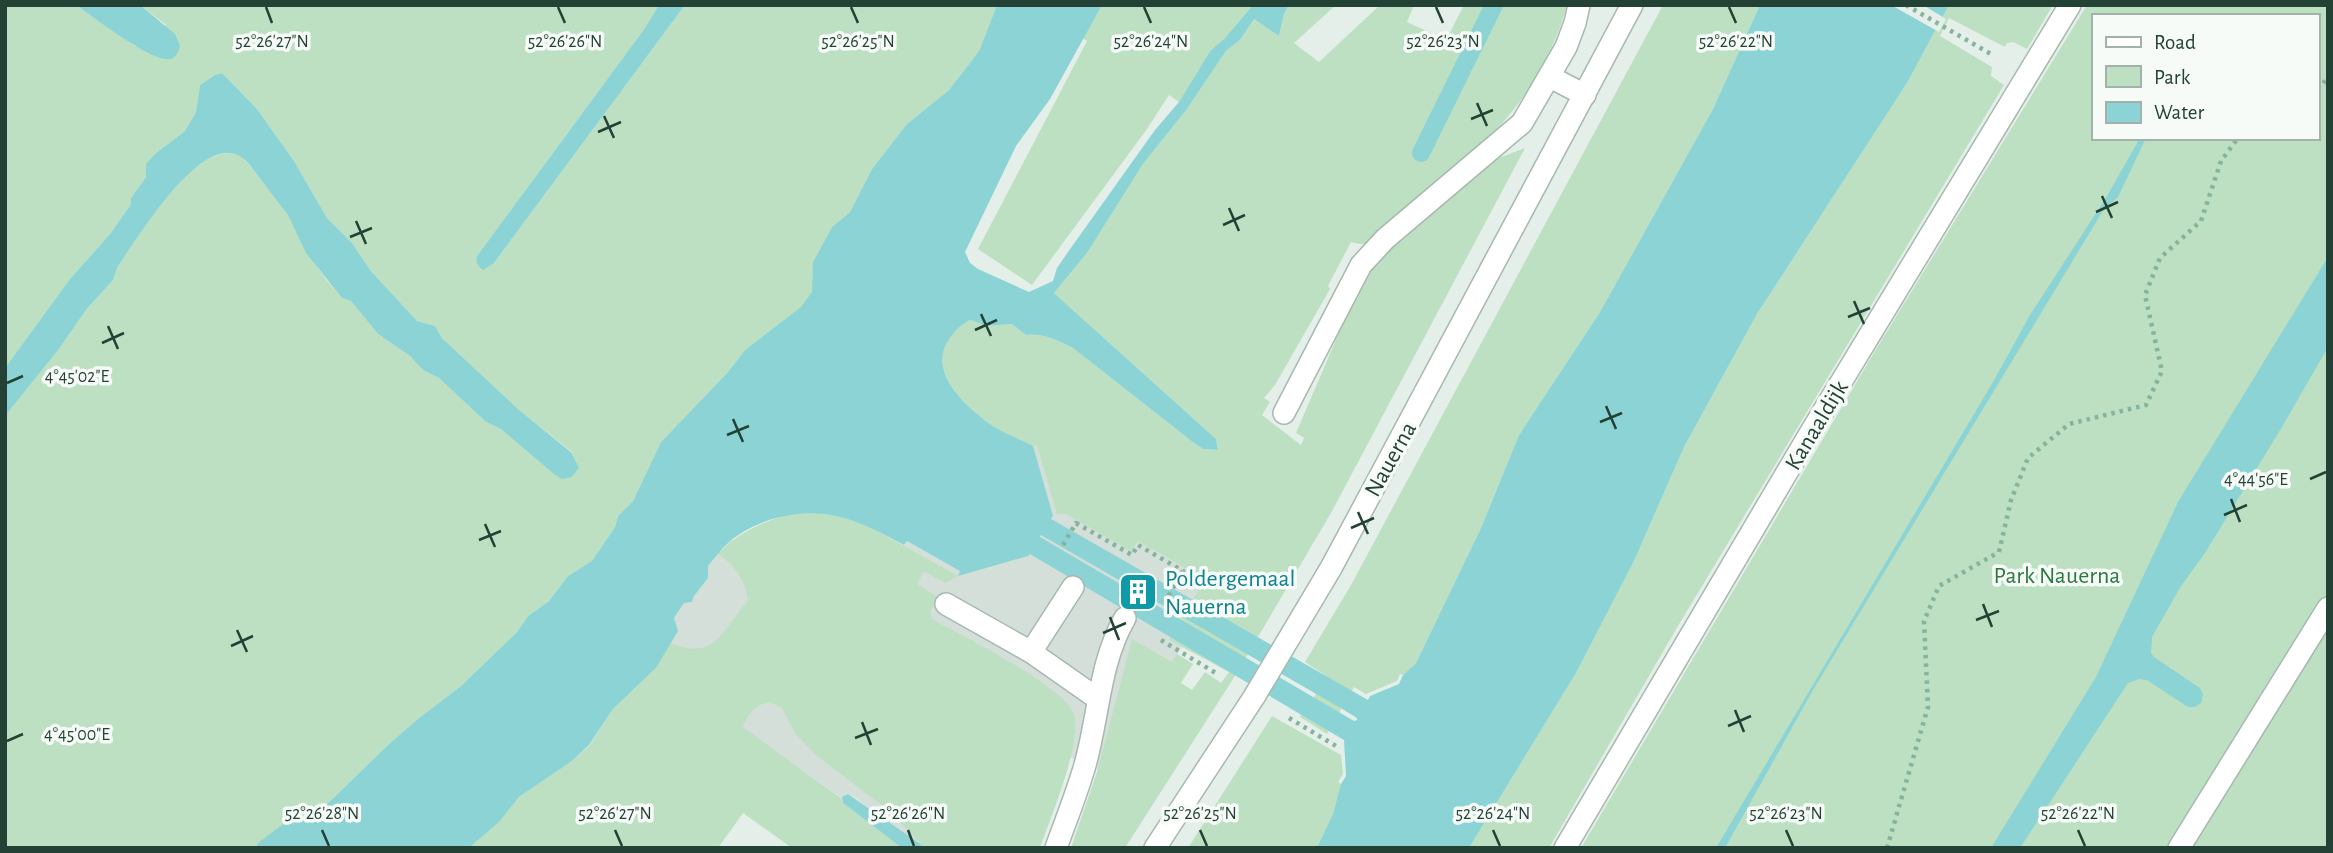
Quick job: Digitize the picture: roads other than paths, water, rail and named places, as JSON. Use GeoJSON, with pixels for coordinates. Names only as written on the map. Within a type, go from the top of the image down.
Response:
{"type":"FeatureCollection","features":[{"type":"Feature","properties":{"kind":"street"},"geometry":{"type":"LineString","coordinates":[[1284,413],[1361,265],[1385,239],[1522,123],[1566,47],[1579,5]]}},
{"type":"Feature","properties":{"kind":"street","name":"Nauerna"},"geometry":{"type":"LineString","coordinates":[[1155,848],[1254,697],[1331,568],[1632,5]]}},
{"type":"Feature","properties":{"kind":"street","name":"Kanaaldijk"},"geometry":{"type":"LineString","coordinates":[[1565,848],[1812,430],[2070,5]]}},
{"type":"Feature","properties":{"kind":"street"},"geometry":{"type":"LineString","coordinates":[[1550,77],[1585,95]]}},
{"type":"Feature","properties":{"kind":"street"},"geometry":{"type":"LineString","coordinates":[[1031,652],[1073,587]]}},
{"type":"Feature","properties":{"kind":"street"},"geometry":{"type":"LineString","coordinates":[[946,604],[1031,652],[1098,699]]}},
{"type":"Feature","properties":{"kind":"street"},"geometry":{"type":"LineString","coordinates":[[2179,848],[2328,608]]}},
{"type":"Feature","properties":{"kind":"street"},"geometry":{"type":"LineString","coordinates":[[1056,848],[1086,764],[1113,639],[1125,618]]}},
{"type":"Feature","properties":{"kind":"water"},"geometry":{"type":"Polygon","coordinates":[[[76,5],[140,5],[175,34],[180,46],[177,54],[171,59],[151,54],[76,5]]]}},
{"type":"Feature","properties":{"kind":"water"},"geometry":{"type":"Polygon","coordinates":[[[659,5],[685,5],[494,263],[483,270],[477,264],[477,256],[645,28],[659,5]]]}},
{"type":"Feature","properties":{"kind":"water"},"geometry":{"type":"Polygon","coordinates":[[[997,5],[1102,5],[1050,99],[1016,146],[965,252],[970,263],[978,269],[1029,292],[1053,281],[1057,268],[1155,130],[1179,102],[1210,51],[1253,5],[1289,5],[1279,36],[1254,19],[1240,40],[1226,51],[1187,109],[1143,164],[1087,253],[1054,293],[1216,439],[1218,450],[1203,449],[1194,443],[1073,348],[1044,336],[1026,335],[1012,324],[987,326],[970,320],[953,334],[945,347],[942,360],[951,386],[971,409],[998,429],[1033,446],[1053,516],[1051,519],[1368,700],[1370,696],[1399,684],[1403,675],[1416,663],[1481,528],[1519,435],[1600,312],[1713,109],[1760,5],[1949,5],[1907,83],[1757,314],[1684,447],[1634,561],[1576,673],[1469,848],[1317,848],[1333,814],[1341,784],[1346,776],[1344,740],[1030,554],[958,576],[960,571],[907,541],[904,545],[871,528],[841,517],[809,513],[772,519],[733,538],[708,566],[708,578],[692,602],[684,603],[674,618],[678,631],[656,668],[613,709],[589,745],[572,761],[519,797],[499,822],[469,848],[256,848],[258,843],[282,825],[317,814],[389,744],[461,686],[517,632],[528,616],[548,602],[568,576],[592,561],[615,527],[618,516],[633,501],[661,442],[728,372],[745,350],[801,307],[812,292],[813,262],[832,227],[850,212],[872,169],[907,124],[949,90],[979,51],[997,5]],[[1041,535],[1040,537],[1354,721],[1357,720],[1357,718],[1041,535]]]}},
{"type":"Feature","properties":{"kind":"water"},"geometry":{"type":"Polygon","coordinates":[[[222,73],[257,109],[294,161],[327,218],[352,243],[370,270],[417,321],[435,326],[442,338],[518,409],[572,453],[579,468],[572,477],[562,479],[554,474],[501,429],[486,422],[439,378],[423,370],[410,356],[378,334],[351,301],[342,298],[306,253],[288,215],[248,163],[232,153],[214,156],[195,169],[157,210],[118,266],[113,280],[86,310],[59,349],[5,416],[5,368],[70,279],[110,234],[131,204],[131,198],[146,177],[146,164],[185,131],[196,112],[200,85],[222,73]]]}},
{"type":"Feature","properties":{"kind":"water"},"geometry":{"type":"Polygon","coordinates":[[[2139,140],[2145,140],[2118,197],[2104,209],[1813,690],[1725,848],[1716,848],[1993,382],[2030,315],[2107,196],[2139,140]]]}},
{"type":"Feature","properties":{"kind":"water"},"geometry":{"type":"Polygon","coordinates":[[[2328,257],[2328,347],[2282,427],[2205,553],[2181,586],[2152,637],[2151,653],[2200,688],[2203,695],[2201,703],[2188,707],[2147,680],[2139,679],[2128,683],[2020,848],[1991,848],[2096,677],[2178,502],[2328,257]]]}},
{"type":"Feature","properties":{"kind":"water"},"geometry":{"type":"Polygon","coordinates":[[[848,794],[924,848],[902,848],[843,803],[842,797],[848,794]]]}},
{"type":"Feature","properties":{"kind":"waterway"},"geometry":{"type":"LineString","coordinates":[[1421,153],[1494,5]]}},
{"type":"Feature","properties":{"kind":"place","name":"Poldergemaal Nauerna"},"geometry":{"type":"Point","coordinates":[1138,592]}},
{"type":"Feature","properties":{"kind":"park label","name":"Park Nauerna"},"geometry":{"type":"Point","coordinates":[2057,575]}}]}
